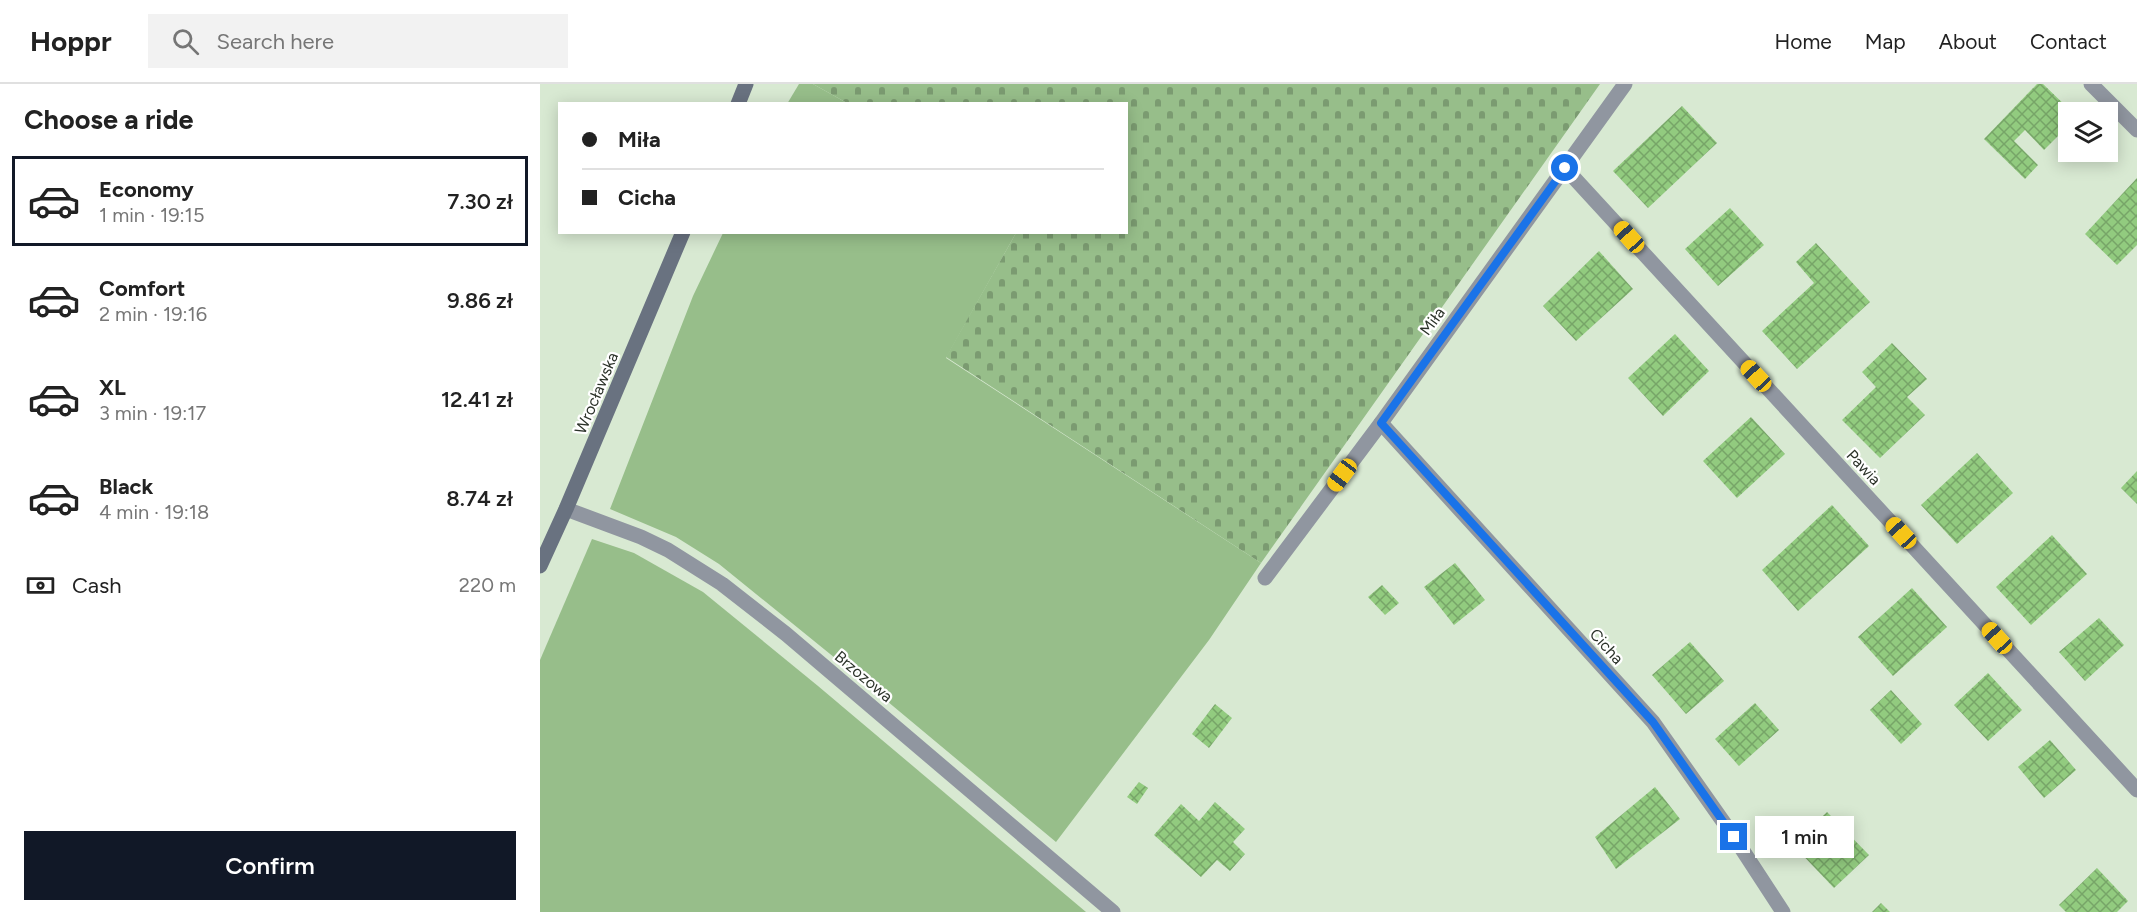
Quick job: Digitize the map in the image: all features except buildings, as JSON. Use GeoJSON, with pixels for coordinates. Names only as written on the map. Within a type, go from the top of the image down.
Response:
{"type":"FeatureCollection","features":[{"type":"Feature","properties":{"kind":"main road"},"geometry":{"type":"LineString","coordinates":[[739,102],[746,84]]}},
{"type":"Feature","properties":{"kind":"main road","name":"Wrocławska"},"geometry":{"type":"LineString","coordinates":[[540,566],[682,234]]}},
{"type":"Feature","properties":{"kind":"street","name":"Miła"},"geometry":{"type":"LineString","coordinates":[[1265,578],[1381,423],[1625,84]]}},
{"type":"Feature","properties":{"kind":"street"},"geometry":{"type":"LineString","coordinates":[[2091,84],[2137,130]]}},
{"type":"Feature","properties":{"kind":"street","name":"Pawia"},"geometry":{"type":"LineString","coordinates":[[1565,168],[2137,790]]}},
{"type":"Feature","properties":{"kind":"street","name":"Cicha"},"geometry":{"type":"LineString","coordinates":[[1381,423],[1653,722],[1734,837],[1783,912]]}},
{"type":"Feature","properties":{"kind":"street","name":"Brzozowa"},"geometry":{"type":"LineString","coordinates":[[566,509],[641,537],[668,550],[744,601],[854,691],[1113,912]]}},
{"type":"Feature","properties":{"kind":"green space"},"geometry":{"type":"Polygon","coordinates":[[[799,84],[813,84],[845,102],[788,102],[799,84]]]}},
{"type":"Feature","properties":{"kind":"green space"},"geometry":{"type":"Polygon","coordinates":[[[813,84],[1600,84],[1261,563],[946,357],[1015,234],[1128,234],[1128,102],[845,102],[813,84]]]}},
{"type":"Feature","properties":{"kind":"green space"},"geometry":{"type":"Polygon","coordinates":[[[723,234],[1015,234],[946,358],[1261,563],[1209,640],[1056,842],[719,564],[676,537],[610,509],[693,296],[723,234]]]}},
{"type":"Feature","properties":{"kind":"green space"},"geometry":{"type":"Polygon","coordinates":[[[592,539],[634,553],[703,592],[1086,912],[540,912],[540,660],[592,539]]]}},
{"type":"Feature","properties":{"kind":"route"},"geometry":{"type":"LineString","coordinates":[[1565,168],[1381,423],[1653,722],[1734,837]]}}]}
